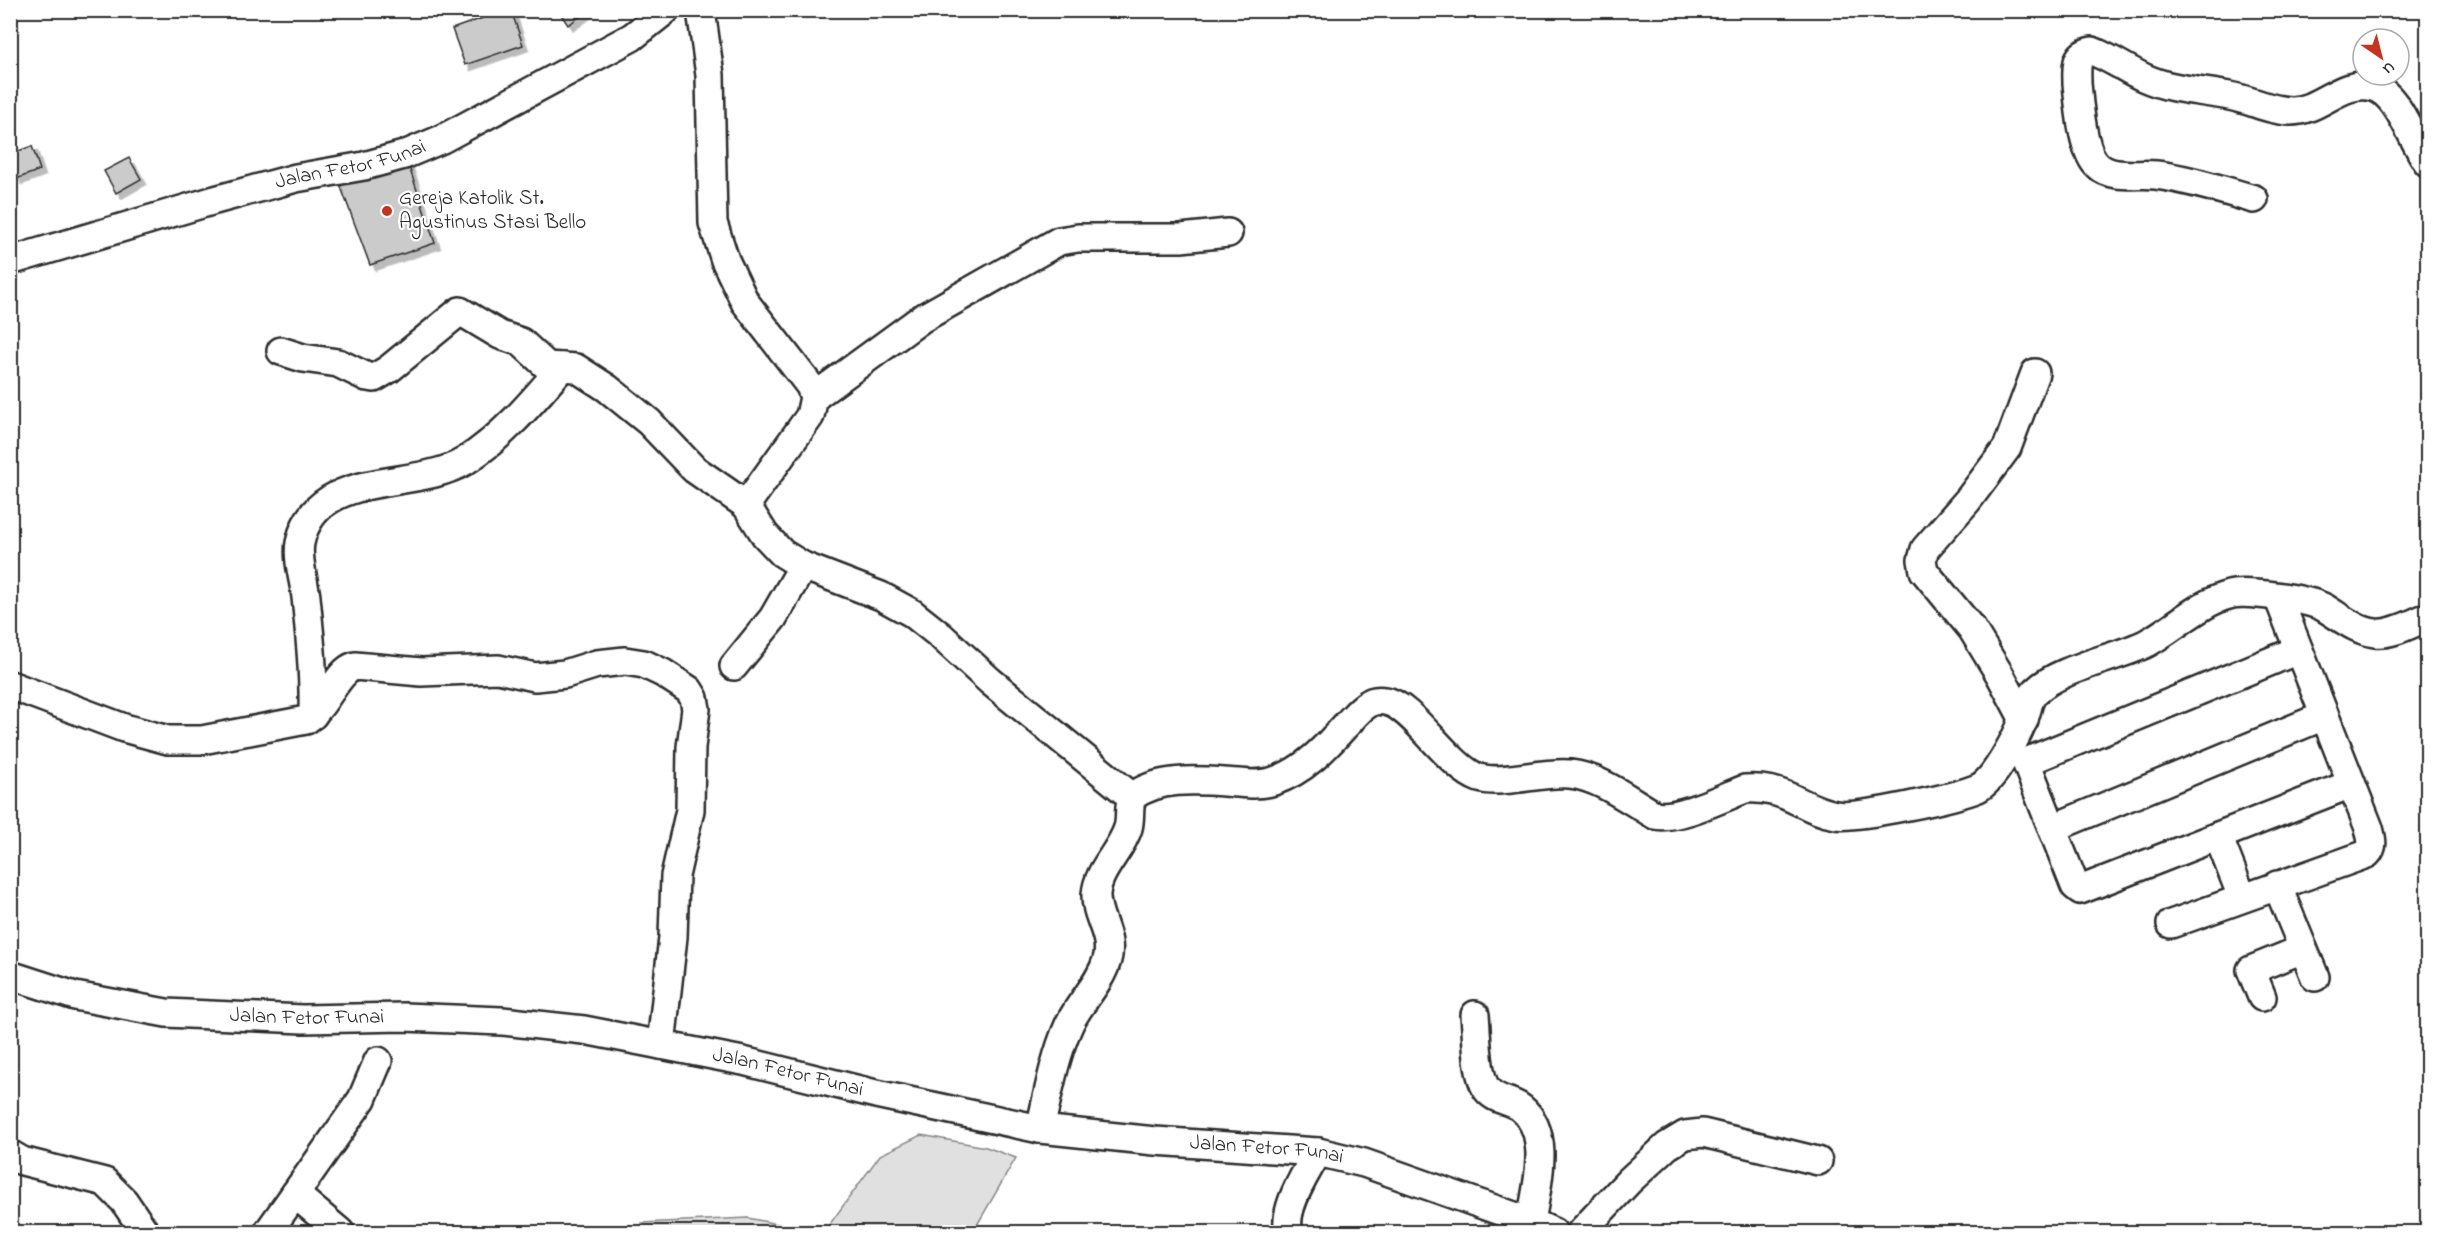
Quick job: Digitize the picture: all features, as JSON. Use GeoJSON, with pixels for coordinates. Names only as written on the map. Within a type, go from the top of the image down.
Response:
{"type":"FeatureCollection","features":[{"type":"Feature","properties":{"kind":"street","name":"Jalan Fetor Funai"},"geometry":{"type":"LineString","coordinates":[[10,261],[239,193],[296,178],[364,166],[404,155],[442,139],[632,37],[666,10]]}},
{"type":"Feature","properties":{"kind":"street"},"geometry":{"type":"LineString","coordinates":[[702,10],[710,75],[713,223],[725,260],[745,302],[810,386],[814,397],[810,416],[746,505]]}},
{"type":"Feature","properties":{"kind":"street"},"geometry":{"type":"LineString","coordinates":[[2254,199],[2155,175],[2119,174],[2103,170],[2096,165],[2085,141],[2076,64],[2079,58],[2086,52],[2092,51],[2145,78],[2176,88],[2234,97],[2282,110],[2301,110],[2347,88],[2373,87],[2396,105],[2427,163]]}},
{"type":"Feature","properties":{"kind":"street"},"geometry":{"type":"LineString","coordinates":[[814,397],[921,319],[1059,241],[1078,238],[1182,238],[1228,233]]}},
{"type":"Feature","properties":{"kind":"street"},"geometry":{"type":"LineString","coordinates":[[281,351],[303,358],[338,363],[366,377],[374,378],[389,369],[460,312],[500,335],[521,342],[547,366],[576,368],[607,388],[649,422],[694,469],[746,505],[765,535],[782,553],[803,566],[882,596],[912,613],[990,681],[1132,797]]}},
{"type":"Feature","properties":{"kind":"street"},"geometry":{"type":"LineString","coordinates":[[313,715],[313,665],[300,546],[309,519],[319,507],[337,496],[385,481],[451,468],[465,461],[492,441],[526,409],[562,367]]}},
{"type":"Feature","properties":{"kind":"street"},"geometry":{"type":"LineString","coordinates":[[2024,720],[1984,647],[1924,571],[1922,560],[1925,549],[1968,500],[2007,448],[2035,373]]}},
{"type":"Feature","properties":{"kind":"street"},"geometry":{"type":"LineString","coordinates":[[734,666],[773,618],[803,566]]}},
{"type":"Feature","properties":{"kind":"street"},"geometry":{"type":"LineString","coordinates":[[1132,797],[1150,787],[1181,782],[1261,784],[1274,781],[1307,764],[1366,705],[1375,701],[1387,701],[1398,705],[1468,772],[1490,780],[1553,773],[1583,776],[1655,815],[1664,817],[1685,812],[1745,789],[1785,793],[1824,812],[1849,816],[1910,805],[1982,786],[1994,773],[2024,720],[2030,697],[2044,684],[2146,643],[2212,602],[2233,594],[2278,597],[2321,606],[2339,618],[2377,633],[2388,632],[2427,618]]}},
{"type":"Feature","properties":{"kind":"street"},"geometry":{"type":"LineString","coordinates":[[2171,924],[2367,854],[2371,850],[2372,842],[2368,828],[2278,597]]}},
{"type":"Feature","properties":{"kind":"street"},"geometry":{"type":"LineString","coordinates":[[2298,650],[2026,762],[2075,886],[2080,890],[2351,784]]}},
{"type":"Feature","properties":{"kind":"street"},"geometry":{"type":"LineString","coordinates":[[10,685],[124,728],[168,740],[202,740],[298,723],[313,715],[324,703],[342,674],[348,668],[355,666],[420,672],[498,669],[535,677],[565,674],[597,664],[625,661],[644,664],[663,673],[689,690],[694,698],[696,709],[691,747],[690,810],[675,876],[674,937],[662,1044]]}},
{"type":"Feature","properties":{"kind":"street"},"geometry":{"type":"LineString","coordinates":[[2053,828],[2324,716]]}},
{"type":"Feature","properties":{"kind":"street"},"geometry":{"type":"LineString","coordinates":[[1040,1129],[1067,1029],[1076,1011],[1099,979],[1107,959],[1109,944],[1096,893],[1103,873],[1128,829],[1132,797]]}},
{"type":"Feature","properties":{"kind":"street"},"geometry":{"type":"LineString","coordinates":[[2218,836],[2242,897]]}},
{"type":"Feature","properties":{"kind":"street"},"geometry":{"type":"LineString","coordinates":[[2277,885],[2314,977]]}},
{"type":"Feature","properties":{"kind":"street"},"geometry":{"type":"LineString","coordinates":[[2262,997],[2251,970],[2303,949]]}},
{"type":"Feature","properties":{"kind":"street","name":"Jalan Fetor Funai"},"geometry":{"type":"LineString","coordinates":[[10,975],[75,996],[166,1013],[303,1019],[404,1017],[502,1021],[584,1030],[662,1044],[1040,1129],[1155,1141],[1318,1152],[1364,1163],[1542,1227]]}},
{"type":"Feature","properties":{"kind":"street"},"geometry":{"type":"LineString","coordinates":[[1475,1015],[1481,1077],[1485,1088],[1497,1098],[1510,1101],[1521,1108],[1529,1117],[1536,1134],[1540,1162],[1542,1227]]}},
{"type":"Feature","properties":{"kind":"street"},"geometry":{"type":"LineString","coordinates":[[268,1233],[362,1099],[378,1061]]}},
{"type":"Feature","properties":{"kind":"street"},"geometry":{"type":"LineString","coordinates":[[1581,1233],[1629,1181],[1667,1146],[1685,1135],[1703,1133],[1818,1161]]}},
{"type":"Feature","properties":{"kind":"street"},"geometry":{"type":"LineString","coordinates":[[1289,1233],[1287,1219],[1293,1202],[1318,1152]]}},
{"type":"Feature","properties":{"kind":"street"},"geometry":{"type":"LineString","coordinates":[[10,1154],[22,1161],[105,1182],[124,1201],[145,1233]]}},
{"type":"Feature","properties":{"kind":"street"},"geometry":{"type":"LineString","coordinates":[[296,1194],[340,1233]]}},
{"type":"Feature","properties":{"kind":"shaded area"},"geometry":{"type":"Polygon","coordinates":[[[921,1135],[986,1147],[1016,1158],[973,1232],[824,1232],[880,1155],[921,1135]]]}},
{"type":"Feature","properties":{"kind":"shaded area"},"geometry":{"type":"Polygon","coordinates":[[[748,1218],[787,1226],[797,1232],[642,1232],[642,1223],[748,1218]]]}},
{"type":"Feature","properties":{"kind":"building"},"geometry":{"type":"Polygon","coordinates":[[[505,10],[511,10],[523,45],[465,65],[452,29],[505,10]]]}},
{"type":"Feature","properties":{"kind":"building"},"geometry":{"type":"Polygon","coordinates":[[[558,10],[589,10],[568,25],[558,10]]]}},
{"type":"Feature","properties":{"kind":"building"},"geometry":{"type":"Polygon","coordinates":[[[32,146],[40,170],[16,179],[10,163],[10,154],[32,146]]]}},
{"type":"Feature","properties":{"kind":"building"},"geometry":{"type":"Polygon","coordinates":[[[129,158],[141,179],[116,193],[104,171],[129,158]]]}},
{"type":"Feature","properties":{"kind":"building","name":"Gereja Katolik St. Agustinus Stasi Bello"},"geometry":{"type":"Polygon","coordinates":[[[407,161],[435,243],[370,265],[338,179],[407,161]]]}},
{"type":"Feature","properties":{"kind":"place","name":"Gereja Katolik St. Agustinus Stasi Bello"},"geometry":{"type":"Point","coordinates":[387,211]}}]}
